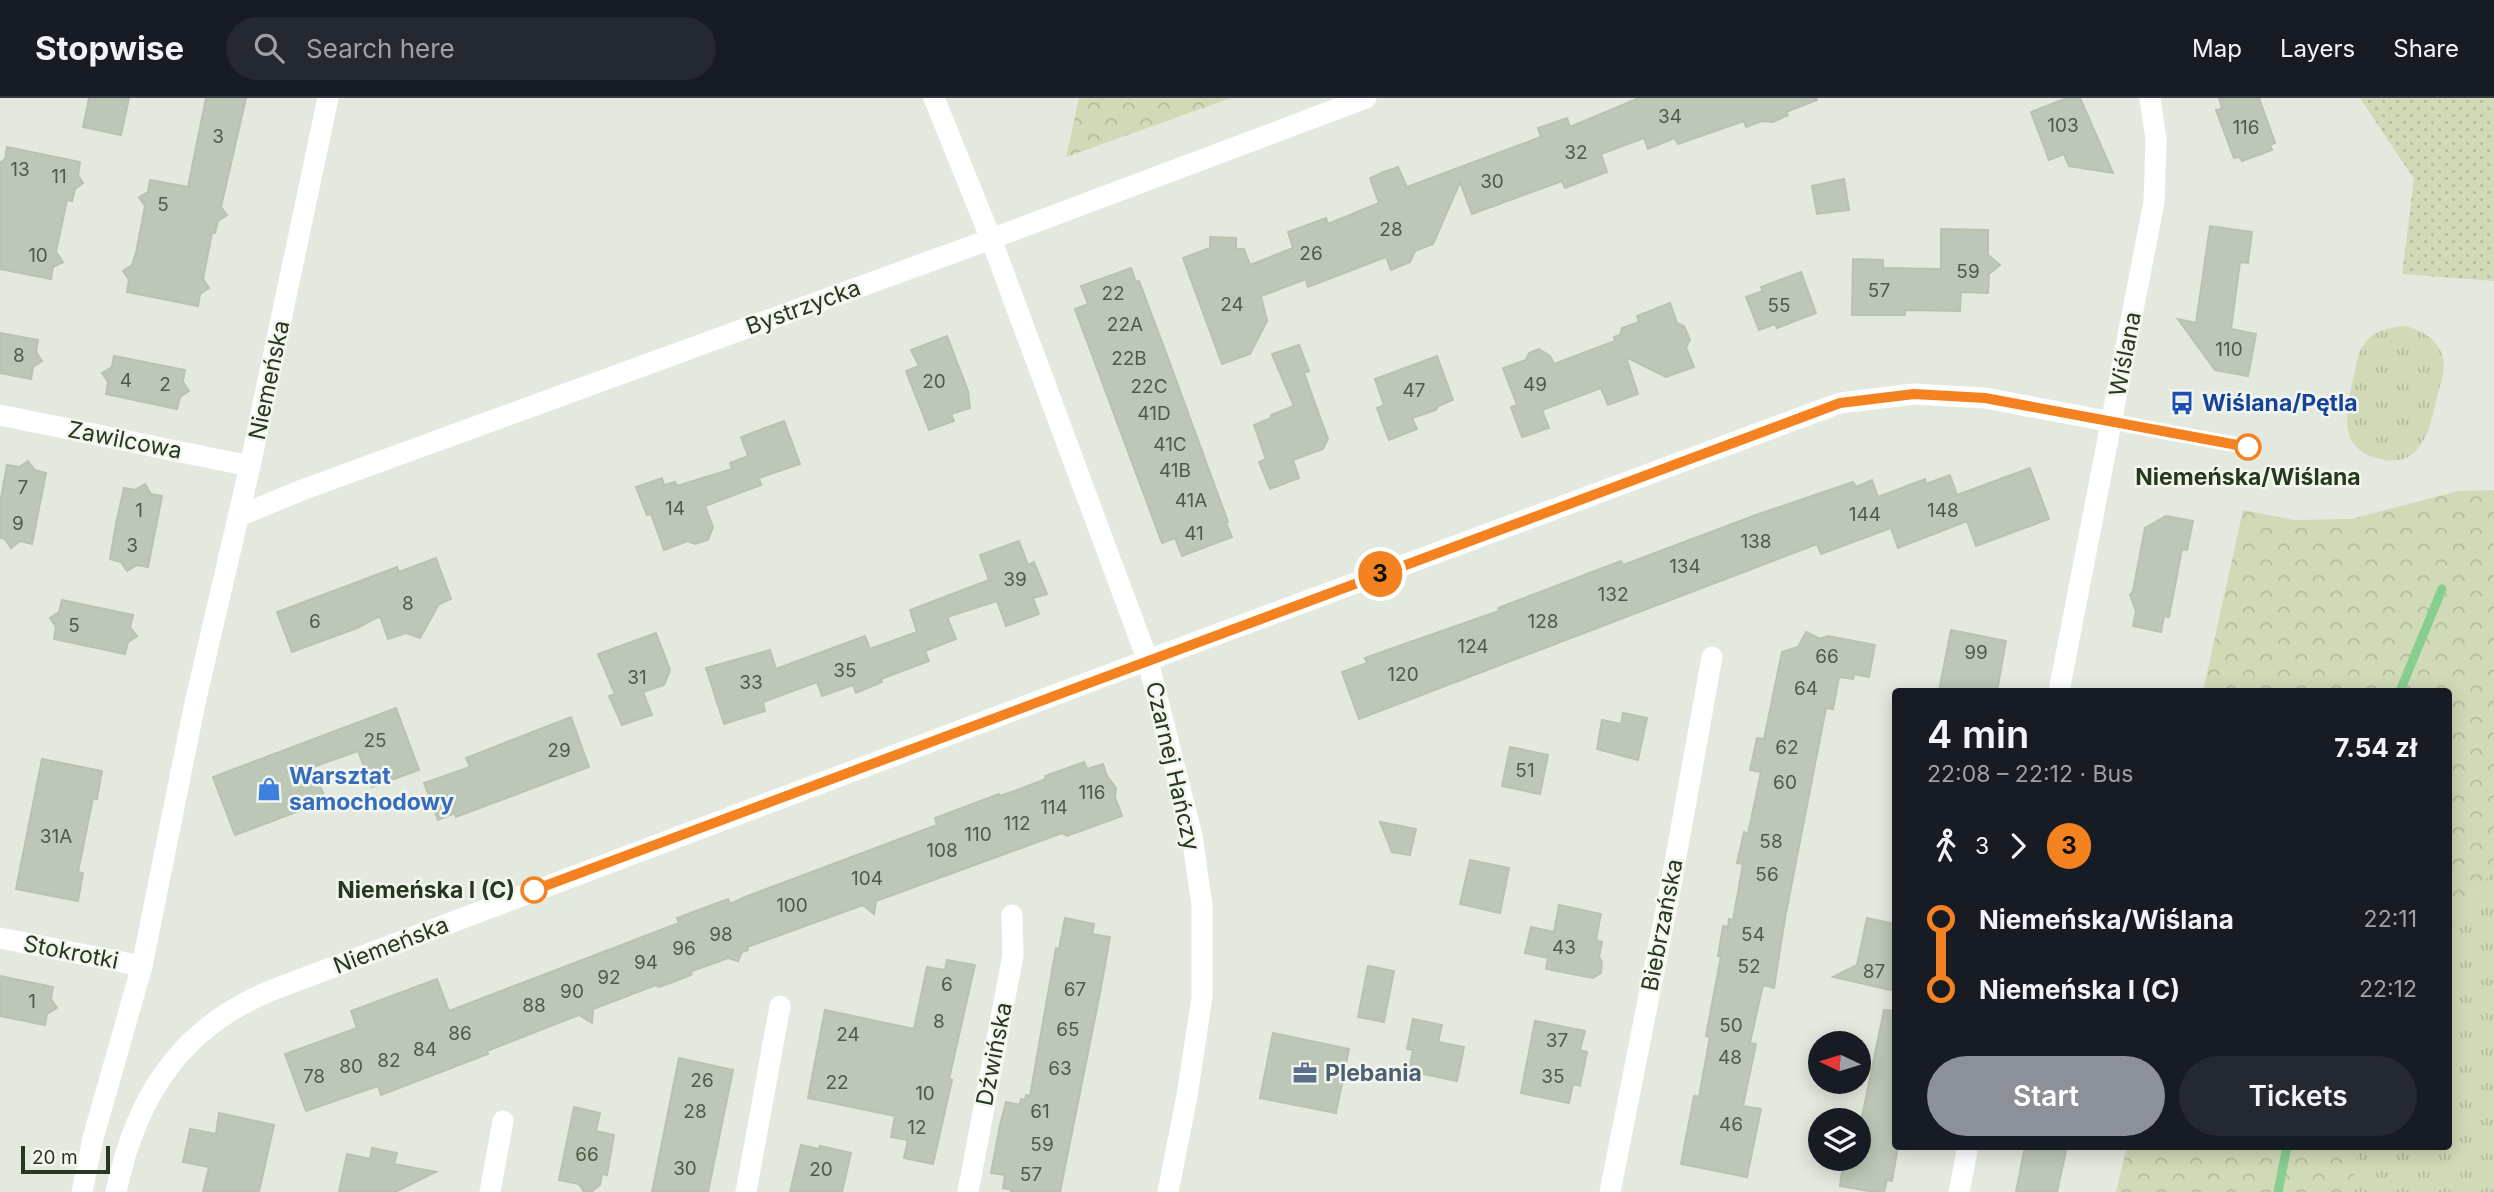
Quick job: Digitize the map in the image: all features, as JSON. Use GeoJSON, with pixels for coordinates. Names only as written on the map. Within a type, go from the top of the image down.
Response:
{"type":"FeatureCollection","features":[{"type":"Feature","properties":{"kind":"street","name":"Niemeńska"},"geometry":{"type":"LineString","coordinates":[[82,1192],[93,1138],[142,966],[195,703],[250,466],[328,98]]}},
{"type":"Feature","properties":{"kind":"street","name":"Czarnej Hańczy"},"geometry":{"type":"LineString","coordinates":[[934,98],[991,239],[1148,661],[1192,836],[1202,905],[1201,1008],[1168,1192]]}},
{"type":"Feature","properties":{"kind":"street","name":"Bystrzycka"},"geometry":{"type":"LineString","coordinates":[[239,516],[302,490],[991,239],[1366,98]]}},
{"type":"Feature","properties":{"kind":"street","name":"Wiślana"},"geometry":{"type":"LineString","coordinates":[[2060,688],[2154,202],[2156,139],[2150,98]]}},
{"type":"Feature","properties":{"kind":"street","name":"Niemeńska"},"geometry":{"type":"LineString","coordinates":[[116,1192],[142,1107],[171,1061],[195,1037],[242,1004],[530,892],[1840,403],[1914,394],[1985,398],[2112,422]]}},
{"type":"Feature","properties":{"kind":"street","name":"Zawilcowa"},"geometry":{"type":"LineString","coordinates":[[0,415],[250,466]]}},
{"type":"Feature","properties":{"kind":"street","name":"Biebrzańska"},"geometry":{"type":"LineString","coordinates":[[1610,1192],[1670,890],[1712,657]]}},
{"type":"Feature","properties":{"kind":"street","name":"Dźwińska"},"geometry":{"type":"LineString","coordinates":[[968,1192],[1013,955],[1012,915]]}},
{"type":"Feature","properties":{"kind":"street","name":"Stokrotki"},"geometry":{"type":"LineString","coordinates":[[0,938],[142,966]]}},
{"type":"Feature","properties":{"kind":"street"},"geometry":{"type":"LineString","coordinates":[[746,1192],[780,1006]]}},
{"type":"Feature","properties":{"kind":"street"},"geometry":{"type":"LineString","coordinates":[[490,1192],[503,1121]]}},
{"type":"Feature","properties":{"kind":"street"},"geometry":{"type":"LineString","coordinates":[[1959,1192],[1967,1150]]}},
{"type":"Feature","properties":{"kind":"green space"},"geometry":{"type":"Polygon","coordinates":[[[1079,98],[1231,98],[1066,157],[1079,98]]]}},
{"type":"Feature","properties":{"kind":"green space"},"geometry":{"type":"Polygon","coordinates":[[[2360,98],[2494,98],[2494,281],[2402,274],[2414,179],[2360,98]]]}},
{"type":"Feature","properties":{"kind":"green space"},"geometry":{"type":"Polygon","coordinates":[[[2406,326],[2434,341],[2442,356],[2443,374],[2431,421],[2422,443],[2406,458],[2380,459],[2366,454],[2351,438],[2347,417],[2350,392],[2359,354],[2367,340],[2380,331],[2406,326]]]}},
{"type":"Feature","properties":{"kind":"green space"},"geometry":{"type":"Polygon","coordinates":[[[2494,490],[2494,868],[2452,927],[2452,688],[2204,688],[2243,510],[2293,520],[2351,519],[2458,491],[2494,490]]]}},
{"type":"Feature","properties":{"kind":"green space"},"geometry":{"type":"Polygon","coordinates":[[[2494,868],[2494,1192],[2352,1192],[2357,1150],[2452,1150],[2452,927],[2494,868]]]}},
{"type":"Feature","properties":{"kind":"green space"},"geometry":{"type":"Polygon","coordinates":[[[2126,1150],[2357,1150],[2352,1192],[2116,1192],[2126,1150]]]}},
{"type":"Feature","properties":{"kind":"building"},"geometry":{"type":"Polygon","coordinates":[[[89,98],[129,98],[121,135],[83,127],[89,98]]]}},
{"type":"Feature","properties":{"kind":"building"},"geometry":{"type":"Polygon","coordinates":[[[206,98],[246,98],[221,207],[227,215],[218,221],[215,233],[212,233],[203,279],[209,288],[200,294],[198,306],[127,292],[129,280],[123,271],[132,265],[145,206],[139,197],[148,192],[150,180],[188,187],[206,98]]]}},
{"type":"Feature","properties":{"kind":"building"},"geometry":{"type":"Polygon","coordinates":[[[1639,98],[1817,100],[1786,112],[1788,115],[1773,122],[1762,121],[1746,127],[1744,121],[1678,144],[1675,138],[1648,149],[1644,138],[1601,154],[1607,172],[1565,188],[1562,181],[1472,214],[1460,182],[1433,244],[1415,251],[1410,262],[1391,270],[1386,257],[1308,287],[1306,279],[1261,296],[1267,321],[1250,354],[1222,364],[1183,258],[1210,248],[1210,237],[1236,238],[1236,249],[1244,249],[1250,265],[1293,248],[1288,232],[1326,218],[1328,224],[1379,203],[1370,178],[1398,167],[1407,187],[1541,137],[1538,128],[1567,118],[1570,127],[1639,98]]]}},
{"type":"Feature","properties":{"kind":"building"},"geometry":{"type":"Polygon","coordinates":[[[2067,98],[2080,98],[2113,173],[2069,166],[2064,154],[2049,160],[2031,112],[2067,98]]]}},
{"type":"Feature","properties":{"kind":"building"},"geometry":{"type":"Polygon","coordinates":[[[2219,98],[2259,98],[2275,143],[2270,145],[2272,150],[2242,161],[2239,157],[2234,158],[2216,110],[2222,109],[2219,98]]]}},
{"type":"Feature","properties":{"kind":"building"},"geometry":{"type":"Polygon","coordinates":[[[7,147],[80,162],[78,175],[83,183],[75,189],[72,201],[67,200],[56,252],[63,262],[53,267],[51,279],[0,269],[0,163],[5,159],[7,147]]]}},
{"type":"Feature","properties":{"kind":"building"},"geometry":{"type":"Polygon","coordinates":[[[1844,179],[1849,210],[1817,214],[1812,186],[1844,179]]]}},
{"type":"Feature","properties":{"kind":"building"},"geometry":{"type":"Polygon","coordinates":[[[2210,226],[2252,232],[2248,263],[2240,262],[2231,329],[2256,334],[2248,376],[2215,370],[2178,319],[2196,323],[2210,226]]]}},
{"type":"Feature","properties":{"kind":"building"},"geometry":{"type":"Polygon","coordinates":[[[1941,229],[1988,230],[1988,255],[2000,265],[1989,274],[1988,293],[1961,292],[1960,311],[1905,310],[1905,315],[1852,315],[1853,259],[1883,260],[1883,268],[1941,269],[1941,229]]]}},
{"type":"Feature","properties":{"kind":"building"},"geometry":{"type":"Polygon","coordinates":[[[1131,268],[1136,282],[1139,281],[1165,350],[1232,537],[1182,556],[1175,538],[1162,543],[1075,309],[1088,304],[1081,286],[1131,268]]]}},
{"type":"Feature","properties":{"kind":"building"},"geometry":{"type":"Polygon","coordinates":[[[1801,272],[1816,313],[1777,328],[1775,324],[1759,330],[1746,297],[1763,291],[1761,287],[1801,272]]]}},
{"type":"Feature","properties":{"kind":"building"},"geometry":{"type":"Polygon","coordinates":[[[1670,303],[1677,323],[1684,326],[1690,340],[1686,347],[1694,367],[1666,377],[1626,357],[1638,394],[1608,405],[1601,388],[1542,410],[1549,428],[1522,437],[1511,407],[1517,405],[1503,368],[1526,360],[1529,353],[1539,349],[1550,356],[1554,364],[1615,341],[1614,337],[1620,335],[1622,328],[1639,322],[1637,316],[1670,303]]]}},
{"type":"Feature","properties":{"kind":"building"},"geometry":{"type":"Polygon","coordinates":[[[0,333],[38,340],[36,352],[42,361],[33,367],[31,379],[0,373],[0,333]]]}},
{"type":"Feature","properties":{"kind":"building"},"geometry":{"type":"Polygon","coordinates":[[[947,336],[968,391],[970,408],[951,414],[954,421],[929,430],[906,371],[919,366],[911,350],[947,336]]]}},
{"type":"Feature","properties":{"kind":"building"},"geometry":{"type":"Polygon","coordinates":[[[1299,345],[1309,371],[1304,373],[1328,439],[1323,449],[1293,460],[1299,478],[1270,489],[1259,462],[1266,459],[1254,425],[1294,406],[1272,354],[1299,345]]]}},
{"type":"Feature","properties":{"kind":"building"},"geometry":{"type":"Polygon","coordinates":[[[114,356],[185,370],[183,382],[189,391],[180,397],[177,409],[106,394],[108,382],[102,373],[112,367],[114,356]]]}},
{"type":"Feature","properties":{"kind":"building"},"geometry":{"type":"Polygon","coordinates":[[[1437,356],[1453,400],[1438,406],[1436,410],[1412,418],[1417,429],[1389,440],[1377,408],[1384,405],[1375,379],[1437,356]]]}},
{"type":"Feature","properties":{"kind":"building"},"geometry":{"type":"Polygon","coordinates":[[[784,421],[800,464],[759,478],[761,485],[705,506],[713,527],[708,540],[695,544],[688,541],[664,550],[651,514],[647,515],[636,487],[662,478],[664,485],[675,482],[677,486],[732,469],[730,463],[748,456],[741,437],[784,421]]]}},
{"type":"Feature","properties":{"kind":"building"},"geometry":{"type":"Polygon","coordinates":[[[28,461],[35,470],[46,473],[32,544],[20,541],[11,548],[5,539],[0,538],[0,503],[7,465],[19,467],[28,461]]]}},
{"type":"Feature","properties":{"kind":"building"},"geometry":{"type":"Polygon","coordinates":[[[2030,468],[2049,519],[1976,546],[1967,521],[1898,548],[1891,528],[1821,554],[1817,544],[1359,719],[1342,672],[1367,663],[1365,658],[1499,611],[1498,608],[1621,561],[1623,565],[1853,482],[1856,487],[1872,480],[1878,497],[1925,479],[1926,484],[1950,475],[1957,495],[2030,468]]]}},
{"type":"Feature","properties":{"kind":"building"},"geometry":{"type":"Polygon","coordinates":[[[145,484],[151,494],[162,496],[148,567],[137,565],[127,571],[121,562],[110,559],[116,524],[124,488],[135,490],[145,484]]]}},
{"type":"Feature","properties":{"kind":"building"},"geometry":{"type":"Polygon","coordinates":[[[2166,516],[2193,521],[2187,550],[2182,549],[2169,617],[2164,616],[2161,632],[2133,626],[2136,611],[2130,595],[2145,528],[2166,516]]]}},
{"type":"Feature","properties":{"kind":"building"},"geometry":{"type":"Polygon","coordinates":[[[1019,541],[1028,565],[1034,562],[1047,594],[1033,598],[1039,614],[1006,626],[997,601],[947,617],[956,639],[925,651],[929,661],[881,679],[882,682],[856,693],[853,685],[822,696],[817,682],[763,702],[765,711],[724,724],[706,668],[770,650],[776,669],[865,636],[870,649],[917,632],[910,610],[989,580],[980,555],[1019,541]]]}},
{"type":"Feature","properties":{"kind":"building"},"geometry":{"type":"Polygon","coordinates":[[[436,558],[451,599],[439,604],[420,638],[406,633],[388,639],[380,616],[357,628],[292,652],[277,612],[397,567],[399,572],[436,558]]]}},
{"type":"Feature","properties":{"kind":"building"},"geometry":{"type":"Polygon","coordinates":[[[62,600],[133,615],[130,627],[137,636],[128,642],[125,654],[54,639],[56,627],[50,618],[59,612],[62,600]]]}},
{"type":"Feature","properties":{"kind":"building"},"geometry":{"type":"Polygon","coordinates":[[[1951,630],[2006,641],[1998,688],[1940,688],[1951,630]]]}},
{"type":"Feature","properties":{"kind":"building"},"geometry":{"type":"Polygon","coordinates":[[[1806,632],[1820,639],[1828,636],[1875,645],[1869,677],[1854,674],[1853,679],[1839,677],[1833,709],[1826,708],[1774,988],[1763,985],[1750,1043],[1756,1044],[1743,1106],[1761,1109],[1747,1177],[1681,1164],[1694,1096],[1699,1097],[1710,1037],[1706,1036],[1721,956],[1718,956],[1723,926],[1728,927],[1729,919],[1733,920],[1743,864],[1737,863],[1744,832],[1748,834],[1761,772],[1750,770],[1757,738],[1764,739],[1782,652],[1798,647],[1806,632]]]}},
{"type":"Feature","properties":{"kind":"building"},"geometry":{"type":"Polygon","coordinates":[[[656,633],[670,670],[664,685],[643,692],[652,715],[622,725],[609,696],[615,694],[598,654],[656,633]]]}},
{"type":"Feature","properties":{"kind":"building"},"geometry":{"type":"Polygon","coordinates":[[[396,708],[419,770],[372,787],[358,751],[313,767],[326,801],[235,835],[213,777],[396,708]]]}},
{"type":"Feature","properties":{"kind":"building"},"geometry":{"type":"Polygon","coordinates":[[[1623,713],[1647,718],[1638,760],[1597,749],[1602,720],[1621,724],[1623,713]]]}},
{"type":"Feature","properties":{"kind":"building"},"geometry":{"type":"Polygon","coordinates":[[[571,717],[589,767],[456,817],[455,813],[438,820],[424,783],[470,767],[466,758],[571,717]]]}},
{"type":"Feature","properties":{"kind":"building"},"geometry":{"type":"Polygon","coordinates":[[[1510,747],[1548,755],[1540,794],[1502,786],[1510,747]]]}},
{"type":"Feature","properties":{"kind":"building"},"geometry":{"type":"Polygon","coordinates":[[[42,759],[102,771],[97,799],[93,798],[78,872],[83,873],[78,901],[16,889],[42,759]]]}},
{"type":"Feature","properties":{"kind":"building"},"geometry":{"type":"Polygon","coordinates":[[[1084,762],[1087,769],[1103,764],[1107,776],[1116,788],[1115,797],[1122,816],[1067,836],[1062,833],[876,901],[874,914],[863,905],[747,947],[748,950],[742,952],[738,961],[728,958],[692,971],[691,975],[673,982],[659,987],[656,985],[593,1009],[592,1023],[579,1015],[381,1095],[378,1086],[306,1111],[285,1054],[357,1028],[351,1011],[437,979],[449,1011],[679,923],[677,918],[728,899],[730,904],[937,825],[935,818],[1025,787],[1046,779],[1045,776],[1084,762]]]}},
{"type":"Feature","properties":{"kind":"building"},"geometry":{"type":"Polygon","coordinates":[[[1380,822],[1416,829],[1410,855],[1392,852],[1380,822]]]}},
{"type":"Feature","properties":{"kind":"building"},"geometry":{"type":"Polygon","coordinates":[[[1470,860],[1509,868],[1500,913],[1460,904],[1470,860]]]}},
{"type":"Feature","properties":{"kind":"building"},"geometry":{"type":"Polygon","coordinates":[[[1559,905],[1601,914],[1596,940],[1602,942],[1599,957],[1602,962],[1601,973],[1593,978],[1546,969],[1548,958],[1525,953],[1531,927],[1554,932],[1559,905]]]}},
{"type":"Feature","properties":{"kind":"building"},"geometry":{"type":"Polygon","coordinates":[[[1065,918],[1094,924],[1092,934],[1110,937],[1100,993],[1060,1192],[1011,1192],[1012,1190],[1003,1188],[1005,1175],[991,1173],[1000,1125],[1006,1102],[1020,1105],[1021,1099],[1025,1100],[1026,1095],[1030,1096],[1056,948],[1059,949],[1065,918]]]}},
{"type":"Feature","properties":{"kind":"building"},"geometry":{"type":"Polygon","coordinates":[[[1867,918],[1892,923],[1892,990],[1833,977],[1857,965],[1867,918]]]}},
{"type":"Feature","properties":{"kind":"building"},"geometry":{"type":"Polygon","coordinates":[[[947,960],[975,965],[933,1164],[904,1158],[908,1140],[891,1137],[895,1116],[808,1098],[825,1010],[914,1029],[927,967],[945,970],[947,960]]]}},
{"type":"Feature","properties":{"kind":"building"},"geometry":{"type":"Polygon","coordinates":[[[1368,966],[1394,971],[1384,1022],[1358,1017],[1368,966]]]}},
{"type":"Feature","properties":{"kind":"building"},"geometry":{"type":"Polygon","coordinates":[[[0,976],[53,987],[51,999],[57,1008],[47,1014],[45,1025],[0,1016],[0,976]]]}},
{"type":"Feature","properties":{"kind":"building"},"geometry":{"type":"Polygon","coordinates":[[[1884,1010],[1892,1011],[1892,1150],[1897,1150],[1892,1181],[1887,1180],[1884,1192],[1840,1186],[1842,1171],[1871,1171],[1871,1108],[1864,1108],[1867,1094],[1871,1094],[1871,1073],[1884,1010]]]}},
{"type":"Feature","properties":{"kind":"building"},"geometry":{"type":"Polygon","coordinates":[[[1413,1019],[1442,1025],[1438,1042],[1464,1047],[1457,1081],[1409,1071],[1413,1050],[1407,1049],[1413,1019]]]}},
{"type":"Feature","properties":{"kind":"building"},"geometry":{"type":"Polygon","coordinates":[[[1535,1021],[1585,1031],[1580,1050],[1587,1052],[1580,1086],[1573,1084],[1569,1103],[1521,1093],[1535,1021]]]}},
{"type":"Feature","properties":{"kind":"building","name":"Plebania"},"geometry":{"type":"Polygon","coordinates":[[[1273,1033],[1349,1049],[1336,1113],[1260,1098],[1273,1033]]]}},
{"type":"Feature","properties":{"kind":"building"},"geometry":{"type":"Polygon","coordinates":[[[679,1058],[733,1070],[708,1192],[652,1192],[679,1058]]]}},
{"type":"Feature","properties":{"kind":"building"},"geometry":{"type":"Polygon","coordinates":[[[574,1107],[600,1113],[596,1131],[614,1135],[607,1175],[602,1174],[600,1185],[591,1192],[584,1192],[579,1184],[559,1180],[574,1107]]]}},
{"type":"Feature","properties":{"kind":"building"},"geometry":{"type":"Polygon","coordinates":[[[219,1113],[274,1125],[259,1192],[203,1192],[209,1167],[183,1162],[190,1129],[216,1134],[219,1113]]]}},
{"type":"Feature","properties":{"kind":"building"},"geometry":{"type":"Polygon","coordinates":[[[801,1145],[851,1153],[842,1192],[790,1192],[801,1145]]]}},
{"type":"Feature","properties":{"kind":"building"},"geometry":{"type":"Polygon","coordinates":[[[372,1148],[397,1153],[394,1164],[436,1172],[395,1192],[339,1192],[347,1154],[370,1159],[372,1148]]]}},
{"type":"Feature","properties":{"kind":"building"},"geometry":{"type":"Polygon","coordinates":[[[2024,1150],[2066,1150],[2057,1192],[2016,1192],[2024,1150]]]}},
{"type":"Feature","properties":{"kind":"waterway"},"geometry":{"type":"LineString","coordinates":[[2401,688],[2442,589]]}},
{"type":"Feature","properties":{"kind":"waterway"},"geometry":{"type":"LineString","coordinates":[[2278,1192],[2286,1150]]}},
{"type":"Feature","properties":{"kind":"bus line","name":"3"},"geometry":{"type":"LineString","coordinates":[[534,890],[1840,403],[1914,394],[1985,398],[2248,447]]}},
{"type":"Feature","properties":{"kind":"place","name":"Wiślana/Pętla"},"geometry":{"type":"Point","coordinates":[2182,403]}},
{"type":"Feature","properties":{"kind":"place","name":"Niemeńska/Wiślana"},"geometry":{"type":"Point","coordinates":[2248,447]}},
{"type":"Feature","properties":{"kind":"place","name":"Warsztat samochodowy"},"geometry":{"type":"Point","coordinates":[269,789]}},
{"type":"Feature","properties":{"kind":"place","name":"Niemeńska I (C)"},"geometry":{"type":"Point","coordinates":[534,890]}},
{"type":"Feature","properties":{"kind":"place","name":"Plebania"},"geometry":{"type":"Point","coordinates":[1305,1073]}}]}
